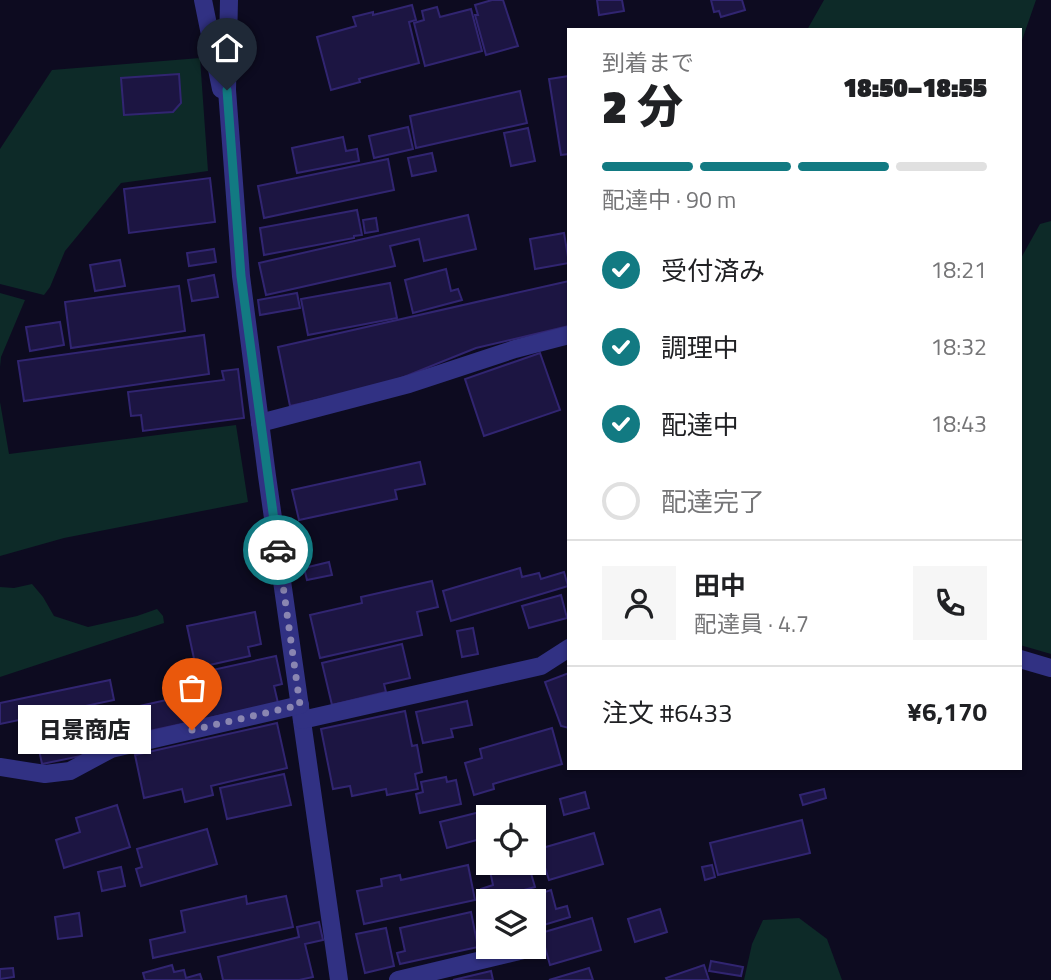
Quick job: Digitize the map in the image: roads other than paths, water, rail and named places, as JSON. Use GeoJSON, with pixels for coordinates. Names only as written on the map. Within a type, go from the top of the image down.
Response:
{"type":"FeatureCollection","features":[{"type":"Feature","properties":{"kind":"street"},"geometry":{"type":"LineString","coordinates":[[203,0],[212,53],[230,123]]}},
{"type":"Feature","properties":{"kind":"street"},"geometry":{"type":"LineString","coordinates":[[229,0],[227,90],[241,276],[339,980]]}},
{"type":"Feature","properties":{"kind":"street"},"geometry":{"type":"LineString","coordinates":[[260,423],[409,384],[515,349],[567,336]]}},
{"type":"Feature","properties":{"kind":"street"},"geometry":{"type":"LineString","coordinates":[[0,767],[45,774],[70,771],[111,749],[541,666],[567,649]]}},
{"type":"Feature","properties":{"kind":"street"},"geometry":{"type":"LineString","coordinates":[[1022,660],[1051,668]]}},
{"type":"Feature","properties":{"kind":"street"},"geometry":{"type":"LineString","coordinates":[[398,980],[486,959]]}},
{"type":"Feature","properties":{"kind":"place","name":"日景商店"},"geometry":{"type":"Point","coordinates":[192,730]}}]}
